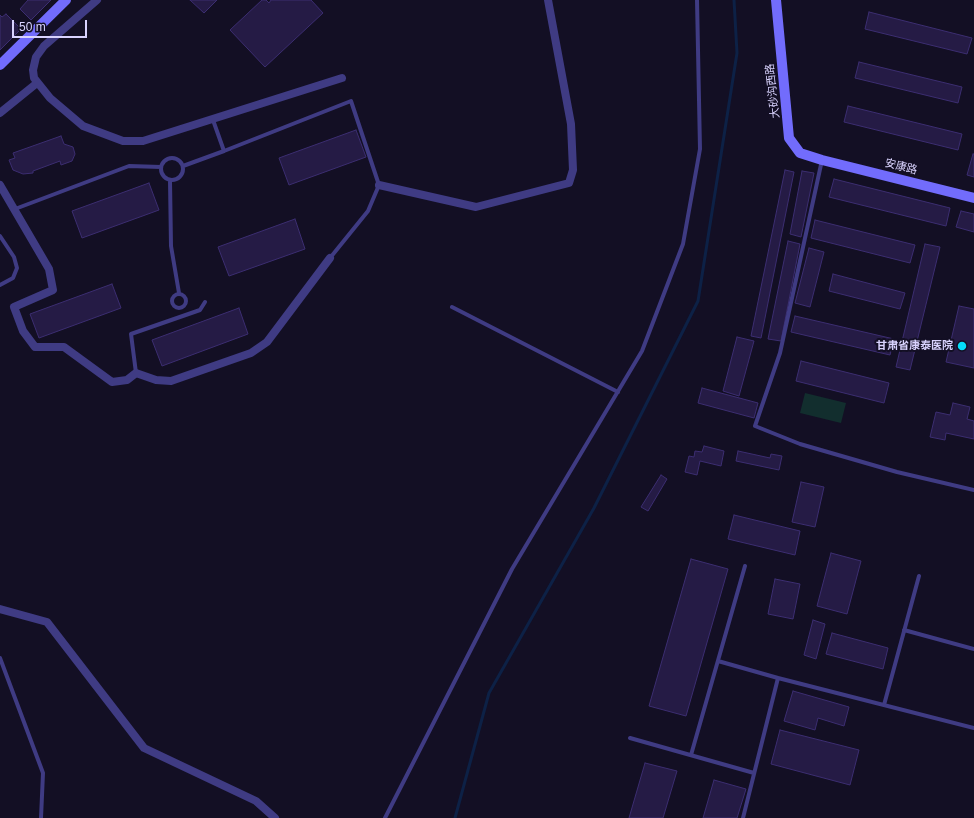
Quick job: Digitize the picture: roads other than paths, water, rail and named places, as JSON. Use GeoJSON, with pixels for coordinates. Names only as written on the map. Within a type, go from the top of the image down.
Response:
{"type":"FeatureCollection","features":[{"type":"Feature","properties":{"kind":"street"},"geometry":{"type":"LineString","coordinates":[[0,65],[66,0]]}},
{"type":"Feature","properties":{"kind":"street"},"geometry":{"type":"LineString","coordinates":[[98,0],[44,46],[36,57],[33,70],[37,83],[50,98],[83,126],[123,141],[144,141],[342,78]]}},
{"type":"Feature","properties":{"kind":"street"},"geometry":{"type":"LineString","coordinates":[[379,185],[476,208],[569,183],[574,170],[571,124],[548,0]]}},
{"type":"Feature","properties":{"kind":"street","name":"大砂沟西路"},"geometry":{"type":"LineString","coordinates":[[776,0],[790,138],[800,153],[822,160]]}},
{"type":"Feature","properties":{"kind":"street"},"geometry":{"type":"LineString","coordinates":[[0,113],[37,83]]}},
{"type":"Feature","properties":{"kind":"street","name":"安康路"},"geometry":{"type":"LineString","coordinates":[[822,160],[974,198]]}},
{"type":"Feature","properties":{"kind":"street"},"geometry":{"type":"LineString","coordinates":[[0,185],[49,269],[53,290],[14,307],[23,331],[35,347],[64,347],[112,382],[127,380],[136,373],[156,380],[171,381],[252,353],[267,342],[330,258]]}},
{"type":"Feature","properties":{"kind":"street"},"geometry":{"type":"LineString","coordinates":[[0,609],[47,622],[144,748],[256,801],[275,818]]}},
{"type":"Feature","properties":{"kind":"lane"},"geometry":{"type":"LineString","coordinates":[[384,818],[512,569],[642,351],[683,244],[700,149],[698,0]]}},
{"type":"Feature","properties":{"kind":"lane"},"geometry":{"type":"LineString","coordinates":[[183,166],[351,101],[379,185],[368,211],[330,258]]}},
{"type":"Feature","properties":{"kind":"lane"},"geometry":{"type":"LineString","coordinates":[[213,120],[224,150]]}},
{"type":"Feature","properties":{"kind":"lane"},"geometry":{"type":"LineString","coordinates":[[172,158],[179,160],[183,166],[181,177],[170,181],[161,174],[161,167],[165,160],[172,158]]}},
{"type":"Feature","properties":{"kind":"lane"},"geometry":{"type":"LineString","coordinates":[[822,160],[780,353],[755,426],[800,444],[889,470],[974,490]]}},
{"type":"Feature","properties":{"kind":"lane"},"geometry":{"type":"LineString","coordinates":[[14,210],[129,166],[161,167]]}},
{"type":"Feature","properties":{"kind":"lane"},"geometry":{"type":"LineString","coordinates":[[170,181],[171,246],[178,293]]}},
{"type":"Feature","properties":{"kind":"lane"},"geometry":{"type":"LineString","coordinates":[[0,236],[14,257],[17,268],[14,278],[0,285]]}},
{"type":"Feature","properties":{"kind":"lane"},"geometry":{"type":"LineString","coordinates":[[178,293],[173,297],[172,302],[176,307],[180,308]]}},
{"type":"Feature","properties":{"kind":"lane"},"geometry":{"type":"LineString","coordinates":[[178,293],[183,295],[186,299],[186,304],[180,308]]}},
{"type":"Feature","properties":{"kind":"lane"},"geometry":{"type":"LineString","coordinates":[[136,373],[131,334],[200,310],[205,302]]}},
{"type":"Feature","properties":{"kind":"lane"},"geometry":{"type":"LineString","coordinates":[[452,307],[618,392]]}},
{"type":"Feature","properties":{"kind":"lane"},"geometry":{"type":"LineString","coordinates":[[180,308],[181,316]]}},
{"type":"Feature","properties":{"kind":"lane"},"geometry":{"type":"LineString","coordinates":[[691,755],[745,566]]}},
{"type":"Feature","properties":{"kind":"lane"},"geometry":{"type":"LineString","coordinates":[[884,705],[919,576]]}},
{"type":"Feature","properties":{"kind":"lane"},"geometry":{"type":"LineString","coordinates":[[904,630],[974,649]]}},
{"type":"Feature","properties":{"kind":"lane"},"geometry":{"type":"LineString","coordinates":[[0,658],[43,773],[41,818]]}},
{"type":"Feature","properties":{"kind":"lane"},"geometry":{"type":"LineString","coordinates":[[718,662],[974,728]]}},
{"type":"Feature","properties":{"kind":"lane"},"geometry":{"type":"LineString","coordinates":[[743,818],[778,678]]}},
{"type":"Feature","properties":{"kind":"lane"},"geometry":{"type":"LineString","coordinates":[[630,738],[754,773]]}},
{"type":"Feature","properties":{"kind":"waterway"},"geometry":{"type":"LineString","coordinates":[[455,818],[489,693],[594,508],[698,301],[737,53],[734,0]]}},
{"type":"Feature","properties":{"kind":"place","name":"甘肃省康泰医院"},"geometry":{"type":"Point","coordinates":[962,346]}}]}
